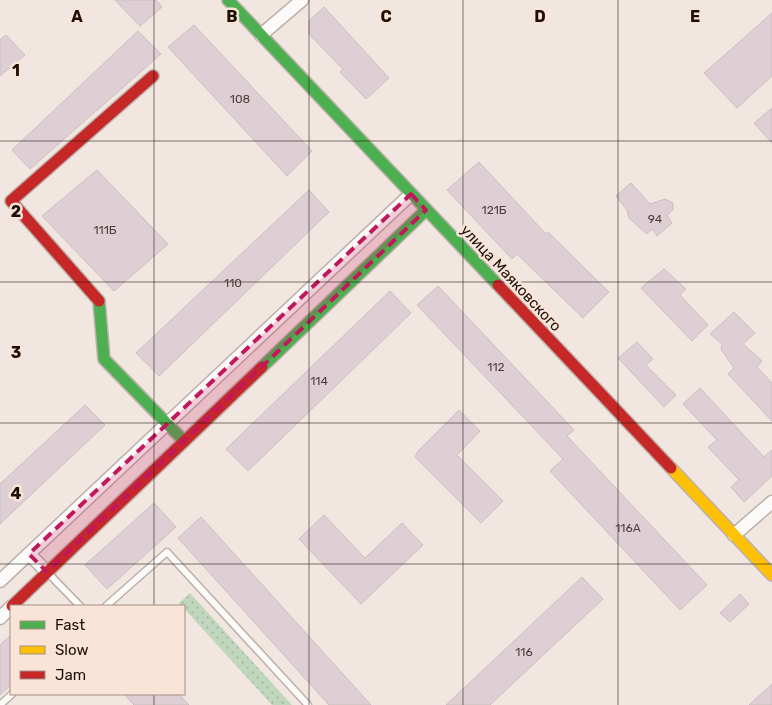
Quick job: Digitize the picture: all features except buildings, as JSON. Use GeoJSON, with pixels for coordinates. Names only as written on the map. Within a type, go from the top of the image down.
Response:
{"type":"FeatureCollection","features":[{"type":"Feature","properties":{"kind":"street","name":"улица Маяковского"},"geometry":{"type":"LineString","coordinates":[[228,0],[772,576]]}},
{"type":"Feature","properties":{"kind":"street"},"geometry":{"type":"LineString","coordinates":[[261,36],[302,0]]}},
{"type":"Feature","properties":{"kind":"street"},"geometry":{"type":"LineString","coordinates":[[153,76],[11,201],[99,299],[104,359],[184,441]]}},
{"type":"Feature","properties":{"kind":"street"},"geometry":{"type":"LineString","coordinates":[[0,581],[411,194]]}},
{"type":"Feature","properties":{"kind":"street"},"geometry":{"type":"LineString","coordinates":[[14,605],[426,210]]}},
{"type":"Feature","properties":{"kind":"street"},"geometry":{"type":"LineString","coordinates":[[734,535],[772,502]]}},
{"type":"Feature","properties":{"kind":"street"},"geometry":{"type":"LineString","coordinates":[[29,554],[47,572]]}},
{"type":"Feature","properties":{"kind":"street"},"geometry":{"type":"LineString","coordinates":[[0,618],[10,609]]}},
{"type":"Feature","properties":{"kind":"lane"},"geometry":{"type":"LineString","coordinates":[[107,605],[167,552],[308,705]]}},
{"type":"Feature","properties":{"kind":"lane"},"geometry":{"type":"LineString","coordinates":[[47,572],[79,605]]}},
{"type":"Feature","properties":{"kind":"lane"},"geometry":{"type":"LineString","coordinates":[[0,705],[11,695]]}},
{"type":"Feature","properties":{"kind":"highlighted area"},"geometry":{"type":"Polygon","coordinates":[[[411,194],[426,210],[47,572],[29,554],[411,194]]]}},
{"type":"Feature","properties":{"kind":"green space"},"geometry":{"type":"Polygon","coordinates":[[[190,593],[292,705],[272,705],[185,610],[185,605],[179,603],[190,593]]]}},
{"type":"Feature","properties":{"kind":"traffic: fast"},"geometry":{"type":"LineString","coordinates":[[228,0],[498,285]]}},
{"type":"Feature","properties":{"kind":"traffic: fast"},"geometry":{"type":"LineString","coordinates":[[262,367],[426,210]]}},
{"type":"Feature","properties":{"kind":"traffic: fast"},"geometry":{"type":"LineString","coordinates":[[99,301],[104,359],[184,441]]}},
{"type":"Feature","properties":{"kind":"traffic: slow"},"geometry":{"type":"LineString","coordinates":[[671,468],[772,575]]}},
{"type":"Feature","properties":{"kind":"traffic: jam"},"geometry":{"type":"LineString","coordinates":[[99,301],[11,201],[153,76]]}},
{"type":"Feature","properties":{"kind":"traffic: jam"},"geometry":{"type":"LineString","coordinates":[[498,285],[671,468]]}},
{"type":"Feature","properties":{"kind":"traffic: jam"},"geometry":{"type":"LineString","coordinates":[[13,605],[262,367]]}}]}
